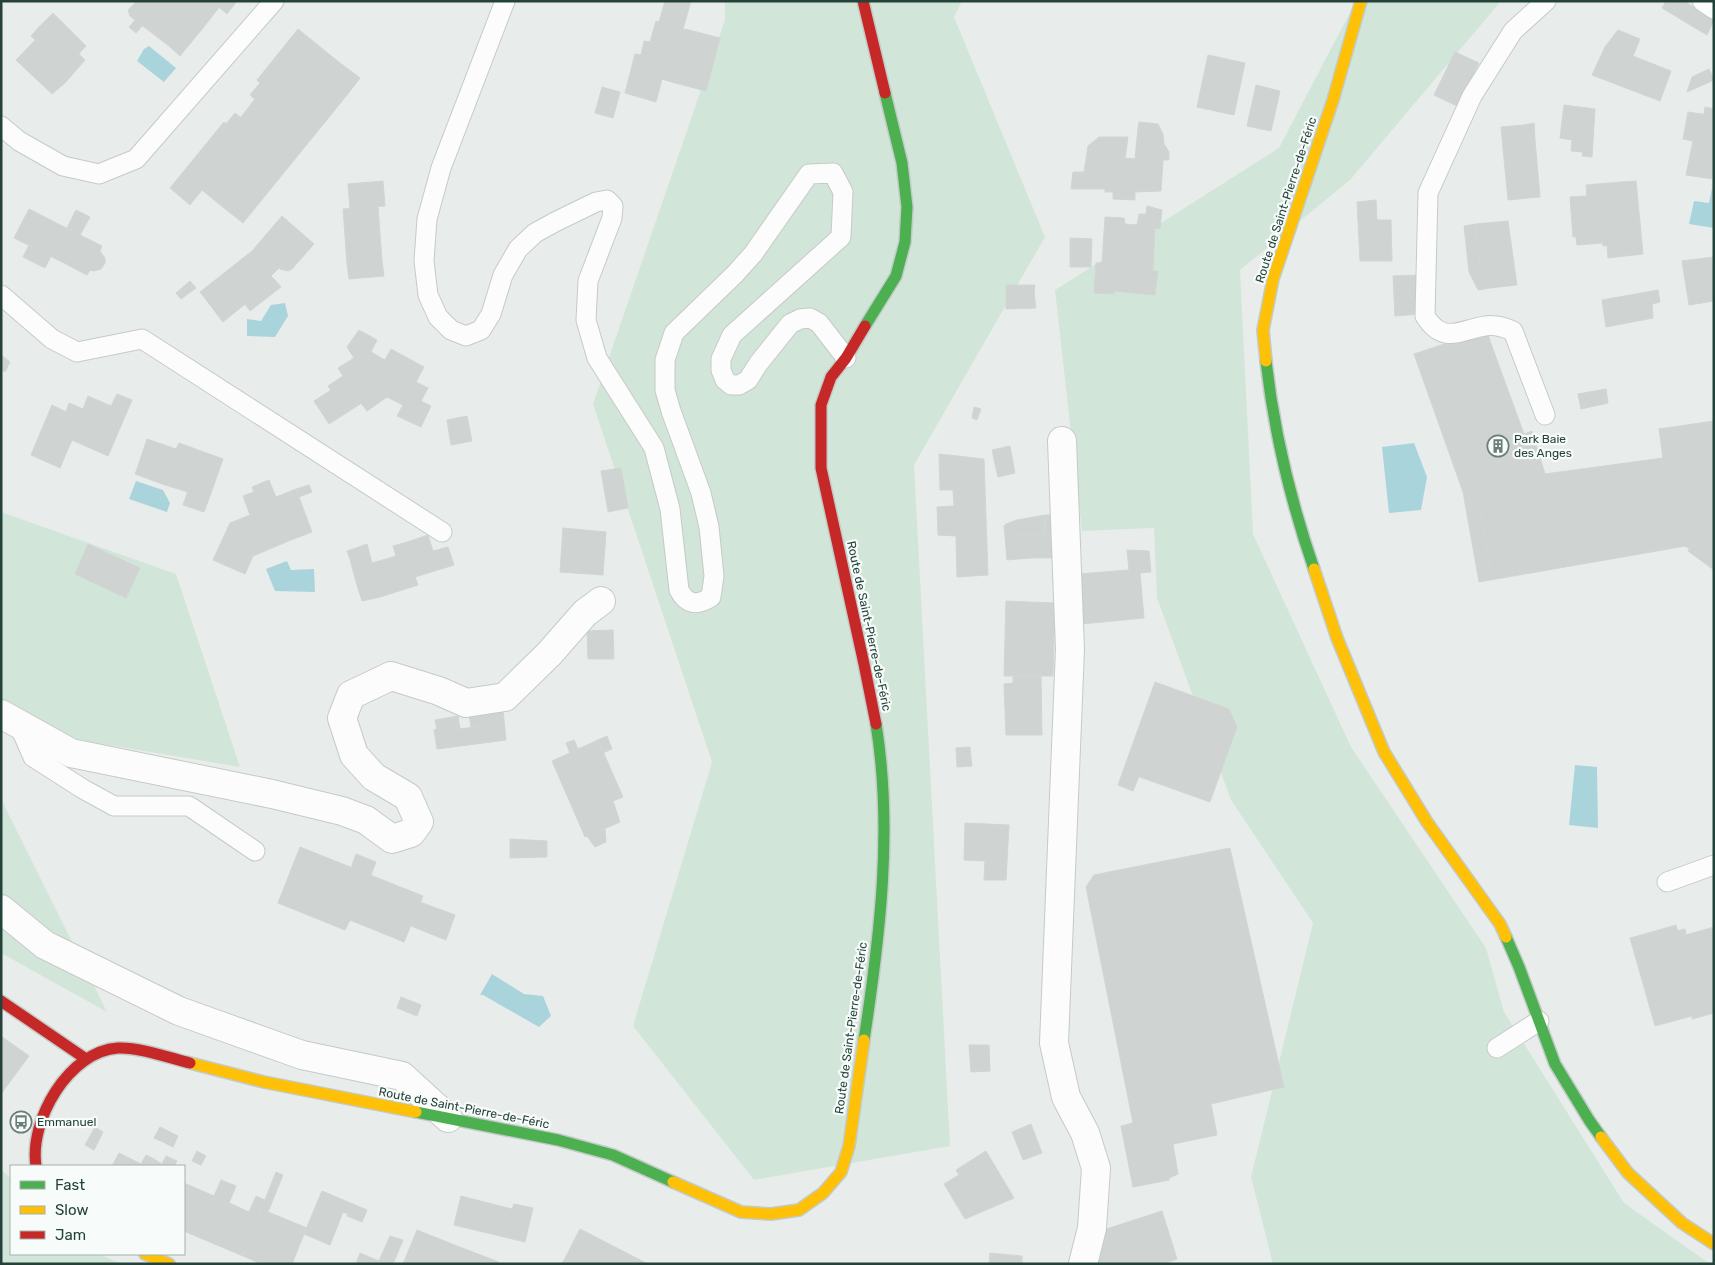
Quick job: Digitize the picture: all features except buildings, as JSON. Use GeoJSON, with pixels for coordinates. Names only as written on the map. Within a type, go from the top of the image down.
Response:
{"type":"FeatureCollection","features":[{"type":"Feature","properties":{"kind":"street","name":"Route de Saint-Pierre-de-Féric"},"geometry":{"type":"LineString","coordinates":[[36,1165],[34,1153],[38,1131],[46,1109],[58,1090],[71,1072],[86,1059],[100,1052],[119,1048],[148,1052],[264,1082],[558,1140],[613,1156],[741,1212],[771,1214],[799,1210],[823,1193],[841,1172],[848,1146],[879,922],[883,851],[883,790],[878,737],[866,673],[821,468],[821,405],[830,377],[846,358],[896,276],[905,242],[907,207],[902,163],[863,1]]}},
{"type":"Feature","properties":{"kind":"street","name":"Route de Saint-Pierre-de-Féric"},"geometry":{"type":"LineString","coordinates":[[1361,1],[1333,100],[1273,279],[1263,330],[1270,394],[1283,462],[1302,534],[1337,638],[1384,752],[1427,822],[1500,924],[1519,967],[1556,1064],[1588,1120],[1628,1173],[1682,1223],[1714,1244]]}},
{"type":"Feature","properties":{"kind":"street"},"geometry":{"type":"LineString","coordinates":[[1062,441],[1070,649],[1054,1043],[1066,1097],[1085,1133],[1096,1168],[1092,1228],[1083,1264]]}},
{"type":"Feature","properties":{"kind":"street"},"geometry":{"type":"LineString","coordinates":[[9,718],[71,753],[272,794],[342,811],[366,820],[392,839],[411,833],[419,822],[408,797],[374,777],[354,755],[342,718],[351,695],[391,676],[439,691],[466,703],[504,697],[549,654],[585,613],[601,601]]}},
{"type":"Feature","properties":{"kind":"street"},"geometry":{"type":"LineString","coordinates":[[1,909],[45,945],[179,1011],[302,1055],[402,1076],[448,1118]]}},
{"type":"Feature","properties":{"kind":"street"},"geometry":{"type":"LineString","coordinates":[[1,1001],[86,1059]]}},
{"type":"Feature","properties":{"kind":"street"},"geometry":{"type":"LineString","coordinates":[[147,1255],[169,1264]]}},
{"type":"Feature","properties":{"kind":"lane"},"geometry":{"type":"LineString","coordinates":[[1,126],[19,141],[63,166],[99,174],[136,158],[274,1]]}},
{"type":"Feature","properties":{"kind":"lane"},"geometry":{"type":"LineString","coordinates":[[505,1],[440,168],[427,219],[424,261],[428,295],[438,317],[451,330],[466,336],[481,330],[491,314],[503,275],[518,249],[536,233],[596,202],[607,200],[613,206],[612,218],[588,281],[586,320],[597,358],[654,448],[670,509],[679,590],[683,598],[692,603],[703,602],[711,597],[714,576],[709,527],[701,492],[665,390],[665,360],[674,334],[753,254],[809,174],[833,173],[843,192],[841,237],[732,335],[720,359],[721,370],[725,380],[731,384],[740,385],[748,380],[758,364],[790,324],[800,319],[810,318],[819,323],[846,358]]}},
{"type":"Feature","properties":{"kind":"lane"},"geometry":{"type":"LineString","coordinates":[[1545,416],[1512,331],[1501,326],[1487,325],[1453,334],[1438,331],[1431,326],[1425,316],[1428,193],[1472,96],[1513,31],[1546,1]]}},
{"type":"Feature","properties":{"kind":"lane"},"geometry":{"type":"LineString","coordinates":[[1702,1],[1714,9]]}},
{"type":"Feature","properties":{"kind":"lane"},"geometry":{"type":"LineString","coordinates":[[1,295],[52,339],[77,352],[142,339],[442,532]]}},
{"type":"Feature","properties":{"kind":"lane"},"geometry":{"type":"LineString","coordinates":[[9,718],[33,757],[83,790],[114,806],[188,806],[255,851]]}},
{"type":"Feature","properties":{"kind":"lane"},"geometry":{"type":"LineString","coordinates":[[1667,882],[1714,866]]}},
{"type":"Feature","properties":{"kind":"lane"},"geometry":{"type":"LineString","coordinates":[[1497,1048],[1539,1021]]}},
{"type":"Feature","properties":{"kind":"green space"},"geometry":{"type":"Polygon","coordinates":[[[725,1],[962,1],[954,17],[1045,237],[914,465],[950,1146],[754,1180],[633,1026],[712,762],[593,404],[725,20],[725,1]]]}},
{"type":"Feature","properties":{"kind":"green space"},"geometry":{"type":"Polygon","coordinates":[[[1356,1],[1501,1],[1350,180],[1240,270],[1253,534],[1351,747],[1486,948],[1504,1012],[1624,1203],[1710,1264],[1273,1264],[1251,1177],[1313,923],[1231,800],[1157,598],[1154,528],[1082,531],[1055,290],[1279,148],[1356,1]]]}},
{"type":"Feature","properties":{"kind":"green space"},"geometry":{"type":"Polygon","coordinates":[[[1,512],[176,574],[240,767],[1,727],[1,512]]]}},
{"type":"Feature","properties":{"kind":"green space"},"geometry":{"type":"Polygon","coordinates":[[[1,799],[107,1012],[1,953],[1,799]]]}},
{"type":"Feature","properties":{"kind":"green space"},"geometry":{"type":"Polygon","coordinates":[[[1,1169],[10,1178],[10,1255],[101,1255],[122,1264],[1,1264],[1,1169]]]}},
{"type":"Feature","properties":{"kind":"water"},"geometry":{"type":"Polygon","coordinates":[[[149,46],[176,68],[164,82],[137,61],[144,49],[149,46]]]}},
{"type":"Feature","properties":{"kind":"water"},"geometry":{"type":"Polygon","coordinates":[[[1712,188],[1714,189],[1714,228],[1689,224],[1694,201],[1709,203],[1712,188]]]}},
{"type":"Feature","properties":{"kind":"water"},"geometry":{"type":"Polygon","coordinates":[[[285,303],[288,316],[275,337],[247,336],[247,319],[261,321],[271,305],[285,303]]]}},
{"type":"Feature","properties":{"kind":"water"},"geometry":{"type":"Polygon","coordinates":[[[1414,443],[1427,477],[1421,510],[1389,513],[1382,447],[1414,443]]]}},
{"type":"Feature","properties":{"kind":"water"},"geometry":{"type":"Polygon","coordinates":[[[136,481],[163,490],[170,503],[167,512],[129,499],[136,481]]]}},
{"type":"Feature","properties":{"kind":"water"},"geometry":{"type":"Polygon","coordinates":[[[287,561],[291,570],[314,569],[315,592],[275,591],[266,569],[287,561]]]}},
{"type":"Feature","properties":{"kind":"water"},"geometry":{"type":"Polygon","coordinates":[[[1575,765],[1597,767],[1598,828],[1569,825],[1575,765]]]}},
{"type":"Feature","properties":{"kind":"water"},"geometry":{"type":"Polygon","coordinates":[[[492,974],[524,994],[543,996],[551,1016],[539,1027],[480,995],[492,974]]]}},
{"type":"Feature","properties":{"kind":"traffic: fast"},"geometry":{"type":"LineString","coordinates":[[865,326],[896,276],[905,242],[907,207],[902,163],[885,93]]}},
{"type":"Feature","properties":{"kind":"traffic: fast"},"geometry":{"type":"LineString","coordinates":[[1266,361],[1269,388],[1284,467],[1314,569]]}},
{"type":"Feature","properties":{"kind":"traffic: fast"},"geometry":{"type":"LineString","coordinates":[[864,1040],[875,962],[884,843],[884,803],[876,724]]}},
{"type":"Feature","properties":{"kind":"traffic: fast"},"geometry":{"type":"LineString","coordinates":[[1506,937],[1555,1064],[1601,1137]]}},
{"type":"Feature","properties":{"kind":"traffic: fast"},"geometry":{"type":"LineString","coordinates":[[416,1112],[558,1140],[613,1155],[673,1182]]}},
{"type":"Feature","properties":{"kind":"traffic: slow"},"geometry":{"type":"LineString","coordinates":[[1266,361],[1263,330],[1273,279],[1333,100],[1361,1]]}},
{"type":"Feature","properties":{"kind":"traffic: slow"},"geometry":{"type":"LineString","coordinates":[[1314,569],[1337,638],[1384,752],[1427,822],[1500,924],[1506,937]]}},
{"type":"Feature","properties":{"kind":"traffic: slow"},"geometry":{"type":"LineString","coordinates":[[673,1182],[741,1212],[771,1214],[799,1210],[823,1193],[841,1172],[849,1146],[864,1040]]}},
{"type":"Feature","properties":{"kind":"traffic: slow"},"geometry":{"type":"LineString","coordinates":[[190,1063],[264,1082],[416,1112]]}},
{"type":"Feature","properties":{"kind":"traffic: slow"},"geometry":{"type":"LineString","coordinates":[[1601,1137],[1628,1173],[1682,1223],[1714,1244]]}},
{"type":"Feature","properties":{"kind":"traffic: slow"},"geometry":{"type":"LineString","coordinates":[[147,1255],[169,1264]]}},
{"type":"Feature","properties":{"kind":"traffic: jam"},"geometry":{"type":"LineString","coordinates":[[863,1],[885,93]]}},
{"type":"Feature","properties":{"kind":"traffic: jam"},"geometry":{"type":"LineString","coordinates":[[865,326],[846,358],[831,377],[821,405],[821,468],[876,724]]}},
{"type":"Feature","properties":{"kind":"traffic: jam"},"geometry":{"type":"LineString","coordinates":[[1,1001],[86,1059]]}},
{"type":"Feature","properties":{"kind":"traffic: jam"},"geometry":{"type":"LineString","coordinates":[[36,1165],[39,1129],[46,1109],[56,1091],[84,1061],[100,1052],[126,1048],[190,1063]]}},
{"type":"Feature","properties":{"kind":"place","name":"Park Baie des Anges"},"geometry":{"type":"Point","coordinates":[1498,446]}},
{"type":"Feature","properties":{"kind":"place","name":"Emmanuel"},"geometry":{"type":"Point","coordinates":[21,1122]}}]}
